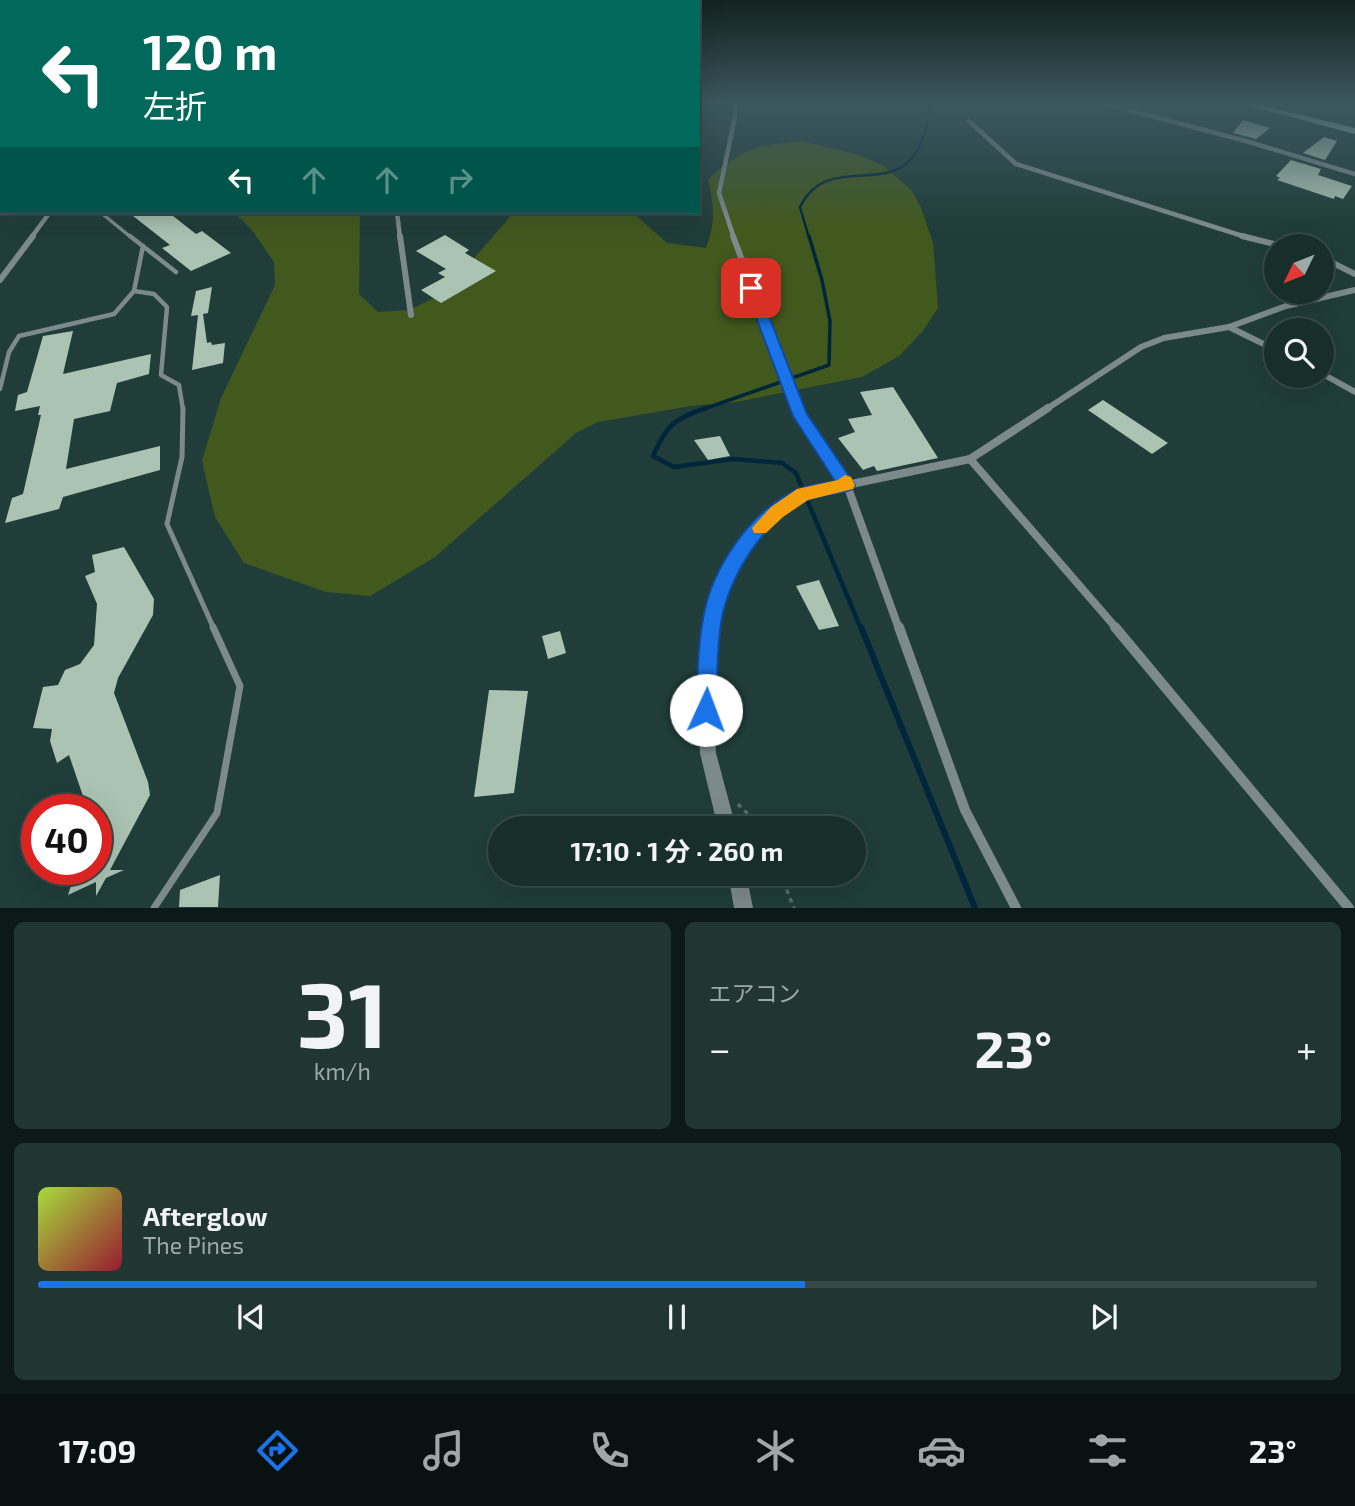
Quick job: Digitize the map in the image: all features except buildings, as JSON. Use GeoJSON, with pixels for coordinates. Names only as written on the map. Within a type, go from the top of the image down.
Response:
{"type":"FeatureCollection","features":[{"type":"Feature","properties":{"kind":"street"},"geometry":{"type":"LineString","coordinates":[[729,144],[719,194],[789,387],[800,416],[847,485],[965,810],[1016,908]]}},
{"type":"Feature","properties":{"kind":"street"},"geometry":{"type":"LineString","coordinates":[[995,144],[1016,164],[1223,231],[1264,241]]}},
{"type":"Feature","properties":{"kind":"street"},"geometry":{"type":"LineString","coordinates":[[1258,144],[1355,174]]}},
{"type":"Feature","properties":{"kind":"street"},"geometry":{"type":"LineString","coordinates":[[0,280],[49,214]]}},
{"type":"Feature","properties":{"kind":"street"},"geometry":{"type":"LineString","coordinates":[[397,214],[411,315]]}},
{"type":"Feature","properties":{"kind":"street"},"geometry":{"type":"LineString","coordinates":[[1334,264],[1355,274]]}},
{"type":"Feature","properties":{"kind":"street"},"geometry":{"type":"LineString","coordinates":[[724,816],[708,754],[706,698],[712,619],[726,578],[753,536],[777,512],[810,493],[970,459],[1141,347],[1164,338],[1229,327],[1286,306],[1355,290]]}},
{"type":"Feature","properties":{"kind":"street"},"geometry":{"type":"LineString","coordinates":[[1229,327],[1264,344]]}},
{"type":"Feature","properties":{"kind":"street"},"geometry":{"type":"LineString","coordinates":[[1334,380],[1355,392]]}},
{"type":"Feature","properties":{"kind":"street"},"geometry":{"type":"LineString","coordinates":[[970,459],[1181,703],[1349,908]]}},
{"type":"Feature","properties":{"kind":"street"},"geometry":{"type":"LineString","coordinates":[[740,886],[744,908]]}},
{"type":"Feature","properties":{"kind":"lane"},"geometry":{"type":"LineString","coordinates":[[103,214],[176,272]]}},
{"type":"Feature","properties":{"kind":"lane"},"geometry":{"type":"LineString","coordinates":[[0,389],[9,352],[19,336],[114,314],[134,291],[143,246]]}},
{"type":"Feature","properties":{"kind":"lane"},"geometry":{"type":"LineString","coordinates":[[134,291],[154,294],[167,307],[161,375],[179,385],[184,417],[182,457],[167,524],[240,686],[217,813],[154,908]]}},
{"type":"Feature","properties":{"kind":"path"},"geometry":{"type":"LineString","coordinates":[[785,886],[794,908]]}},
{"type":"Feature","properties":{"kind":"green space"},"geometry":{"type":"Polygon","coordinates":[[[816,144],[855,154],[884,166],[912,191],[933,243],[938,308],[922,332],[899,356],[862,377],[736,402],[691,406],[598,422],[576,433],[435,557],[370,596],[326,592],[244,563],[215,517],[202,461],[221,398],[275,285],[274,262],[252,230],[236,214],[360,214],[359,294],[378,312],[409,310],[444,293],[512,214],[634,214],[667,243],[706,248],[713,215],[708,180],[741,154],[774,145],[816,144]]]}},
{"type":"Feature","properties":{"kind":"waterway"},"geometry":{"type":"LineString","coordinates":[[809,238],[800,207],[811,191],[824,182],[839,177],[886,173],[900,168],[912,158],[920,144]]}},
{"type":"Feature","properties":{"kind":"waterway"},"geometry":{"type":"LineString","coordinates":[[701,410],[829,365],[830,321],[809,236]]}},
{"type":"Feature","properties":{"kind":"waterway"},"geometry":{"type":"LineString","coordinates":[[701,410],[706,408]]}},
{"type":"Feature","properties":{"kind":"waterway"},"geometry":{"type":"LineString","coordinates":[[701,410],[672,424],[653,456],[674,467],[733,459],[782,463],[796,473],[861,629]]}},
{"type":"Feature","properties":{"kind":"waterway"},"geometry":{"type":"LineString","coordinates":[[861,627],[975,908]]}},
{"type":"Feature","properties":{"kind":"slow traffic"},"geometry":{"type":"LineString","coordinates":[[760,528],[803,494],[847,485],[845,482]]}},
{"type":"Feature","properties":{"kind":"route"},"geometry":{"type":"LineString","coordinates":[[706,710],[712,619],[720,589],[732,566],[753,536],[777,512],[803,494],[847,485],[800,416],[751,288]]}}]}
